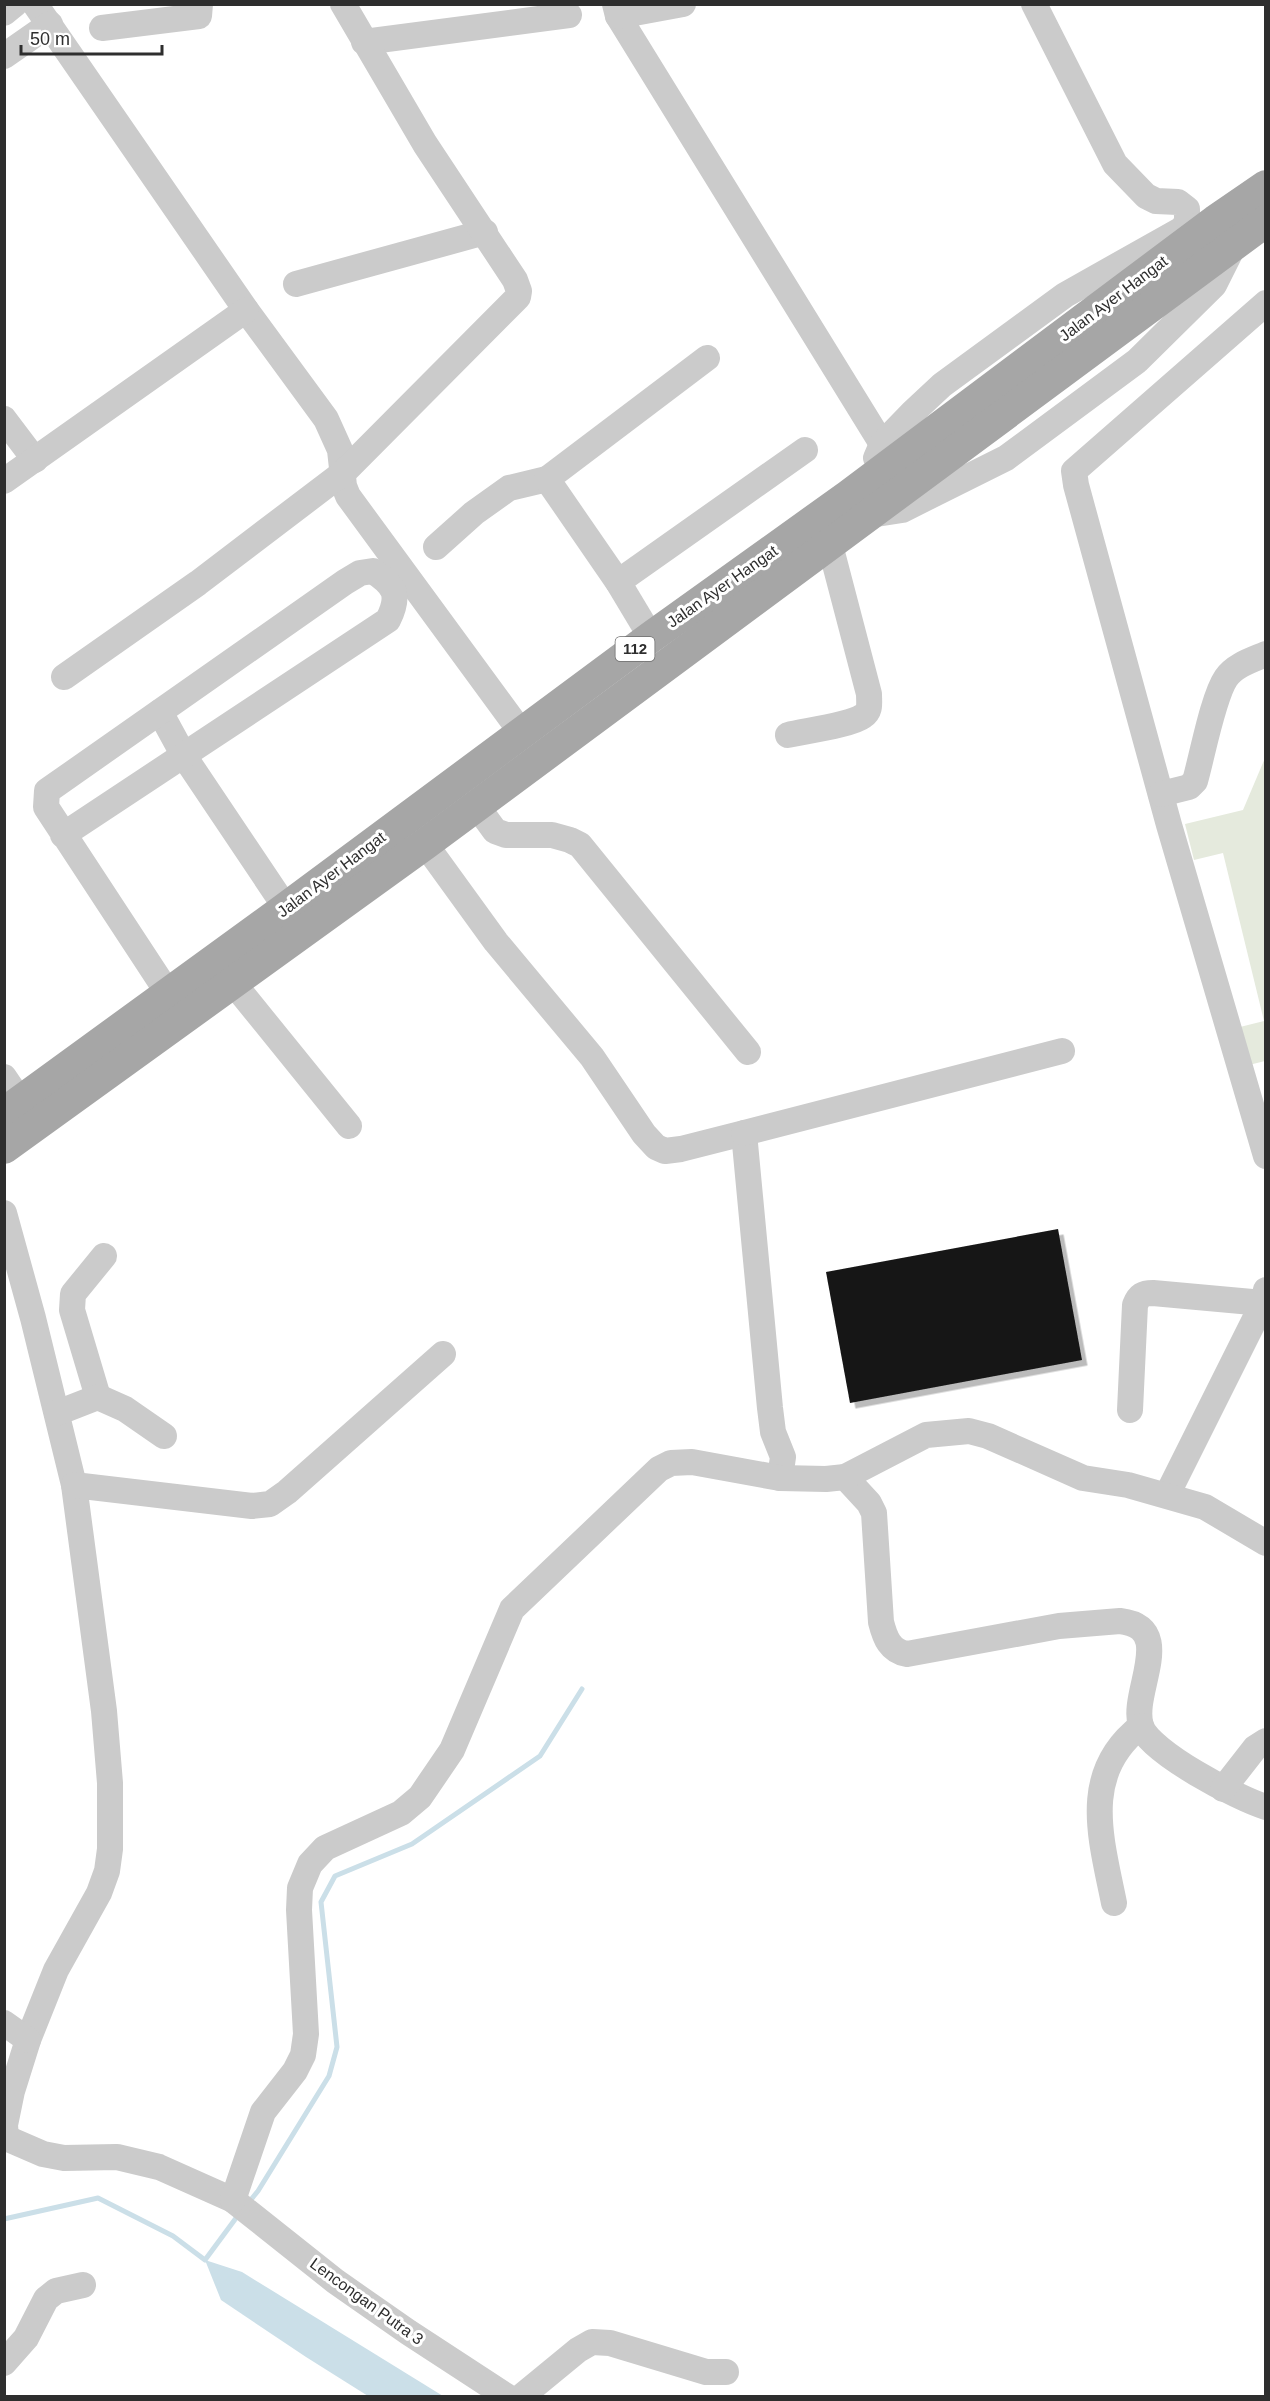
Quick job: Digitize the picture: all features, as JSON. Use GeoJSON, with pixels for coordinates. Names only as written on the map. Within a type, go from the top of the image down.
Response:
{"type":"FeatureCollection","features":[{"type":"Feature","properties":{"kind":"main road","name":"Jalan Ayer Hangat"},"geometry":{"type":"LineString","coordinates":[[10,1097],[168,993],[651,637],[858,506],[1225,232],[1266,186]]}},
{"type":"Feature","properties":{"kind":"main road","name":"Jalan Ayer Hangat"},"geometry":{"type":"LineString","coordinates":[[1225,232],[1266,221]]}},
{"type":"Feature","properties":{"kind":"main road","name":"Jalan Ayer Hangat"},"geometry":{"type":"LineString","coordinates":[[4,1148],[234,984],[830,545],[858,506]]}},
{"type":"Feature","properties":{"kind":"street"},"geometry":{"type":"LineString","coordinates":[[4,12],[15,4]]}},
{"type":"Feature","properties":{"kind":"street"},"geometry":{"type":"LineString","coordinates":[[102,28],[199,16],[200,4]]}},
{"type":"Feature","properties":{"kind":"street"},"geometry":{"type":"LineString","coordinates":[[64,677],[198,583],[344,472],[518,297],[518,285],[425,144],[343,4]]}},
{"type":"Feature","properties":{"kind":"street"},"geometry":{"type":"LineString","coordinates":[[683,4],[616,10],[882,444]]}},
{"type":"Feature","properties":{"kind":"street"},"geometry":{"type":"LineString","coordinates":[[1034,4],[1115,164],[1146,196],[1156,201],[1178,202],[1186,209],[1187,220],[1184,228]]}},
{"type":"Feature","properties":{"kind":"street"},"geometry":{"type":"LineString","coordinates":[[4,56],[42,14],[246,310],[326,419],[340,450],[348,496],[521,732]]}},
{"type":"Feature","properties":{"kind":"street"},"geometry":{"type":"LineString","coordinates":[[364,42],[569,15]]}},
{"type":"Feature","properties":{"kind":"street"},"geometry":{"type":"LineString","coordinates":[[1184,228],[1225,232],[1214,285],[1137,361],[1006,458],[902,510],[858,506],[867,477],[882,444],[942,385],[1065,295],[1184,228]]}},
{"type":"Feature","properties":{"kind":"street"},"geometry":{"type":"LineString","coordinates":[[296,284],[485,232]]}},
{"type":"Feature","properties":{"kind":"street"},"geometry":{"type":"LineString","coordinates":[[1266,303],[1074,471],[1161,794],[1266,1155]]}},
{"type":"Feature","properties":{"kind":"street"},"geometry":{"type":"LineString","coordinates":[[4,481],[246,310]]}},
{"type":"Feature","properties":{"kind":"street"},"geometry":{"type":"LineString","coordinates":[[436,547],[474,513],[509,488],[547,479],[707,358]]}},
{"type":"Feature","properties":{"kind":"street"},"geometry":{"type":"LineString","coordinates":[[4,419],[34,460]]}},
{"type":"Feature","properties":{"kind":"street"},"geometry":{"type":"LineString","coordinates":[[618,582],[805,450]]}},
{"type":"Feature","properties":{"kind":"street"},"geometry":{"type":"LineString","coordinates":[[547,479],[618,582],[651,637]]}},
{"type":"Feature","properties":{"kind":"street"},"geometry":{"type":"LineString","coordinates":[[788,735],[853,720],[864,716],[870,708],[869,694],[830,545]]}},
{"type":"Feature","properties":{"kind":"street"},"geometry":{"type":"LineString","coordinates":[[63,836],[388,620],[396,604],[393,588],[373,571],[360,573],[47,791],[46,807],[63,836],[168,993]]}},
{"type":"Feature","properties":{"kind":"street"},"geometry":{"type":"LineString","coordinates":[[1161,794],[1189,787],[1195,782],[1226,677],[1241,664],[1266,654]]}},
{"type":"Feature","properties":{"kind":"street"},"geometry":{"type":"LineString","coordinates":[[160,712],[184,756],[286,908]]}},
{"type":"Feature","properties":{"kind":"street"},"geometry":{"type":"LineString","coordinates":[[476,805],[495,831],[506,835],[552,835],[580,845],[748,1052]]}},
{"type":"Feature","properties":{"kind":"street"},"geometry":{"type":"LineString","coordinates":[[425,844],[496,942],[592,1057],[644,1134],[656,1147],[665,1151],[681,1149],[1062,1051]]}},
{"type":"Feature","properties":{"kind":"street"},"geometry":{"type":"LineString","coordinates":[[234,984],[349,1126]]}},
{"type":"Feature","properties":{"kind":"street"},"geometry":{"type":"LineString","coordinates":[[744,1133],[770,1408],[773,1432],[783,1457],[780,1478]]}},
{"type":"Feature","properties":{"kind":"street"},"geometry":{"type":"LineString","coordinates":[[4,1213],[74,1485],[104,1711],[110,1783],[110,1849],[106,1870],[99,1893],[56,1970],[28,2040],[12,2091],[5,2125],[5,2138]]}},
{"type":"Feature","properties":{"kind":"street"},"geometry":{"type":"LineString","coordinates":[[98,1397],[72,1310],[73,1294],[104,1256]]}},
{"type":"Feature","properties":{"kind":"street"},"geometry":{"type":"LineString","coordinates":[[1130,1410],[1135,1305],[1138,1298],[1144,1293],[1264,1296],[1167,1495]]}},
{"type":"Feature","properties":{"kind":"street"},"geometry":{"type":"LineString","coordinates":[[74,1485],[224,1504],[252,1506],[270,1503],[287,1492],[443,1354]]}},
{"type":"Feature","properties":{"kind":"street"},"geometry":{"type":"LineString","coordinates":[[57,1413],[98,1397],[125,1409],[164,1436]]}},
{"type":"Feature","properties":{"kind":"street"},"geometry":{"type":"LineString","coordinates":[[242,2207],[263,2112],[296,2071],[303,2055],[306,2034],[299,1910],[300,1888],[310,1864],[326,1848],[400,1813],[420,1797],[452,1750],[512,1609],[659,1469],[671,1463],[692,1462],[780,1478],[845,1477],[905,1444],[926,1436],[969,1431],[988,1436],[1083,1478],[1128,1485],[1205,1507],[1266,1543]]}},
{"type":"Feature","properties":{"kind":"street"},"geometry":{"type":"LineString","coordinates":[[845,1477],[869,1503],[874,1513],[881,1622],[885,1636],[895,1650],[907,1654],[1059,1626],[1130,1622],[1142,1629],[1150,1644],[1139,1712],[1141,1726],[1149,1740],[1223,1788],[1266,1807]]}},
{"type":"Feature","properties":{"kind":"street"},"geometry":{"type":"LineString","coordinates":[[1114,1903],[1102,1845],[1100,1788],[1112,1756],[1127,1737],[1141,1726]]}},
{"type":"Feature","properties":{"kind":"street"},"geometry":{"type":"LineString","coordinates":[[1223,1788],[1255,1748],[1266,1741]]}},
{"type":"Feature","properties":{"kind":"street"},"geometry":{"type":"LineString","coordinates":[[4,2023],[28,2040]]}},
{"type":"Feature","properties":{"kind":"street","name":"Lencongan Putra 3"},"geometry":{"type":"LineString","coordinates":[[5,2138],[43,2154],[64,2158],[117,2157],[149,2164],[190,2180],[242,2207],[335,2281],[506,2397]]}},
{"type":"Feature","properties":{"kind":"street"},"geometry":{"type":"LineString","coordinates":[[4,2363],[26,2338],[46,2299],[56,2291],[83,2285]]}},
{"type":"Feature","properties":{"kind":"street"},"geometry":{"type":"LineString","coordinates":[[522,2397],[578,2350],[592,2342],[610,2343],[706,2372],[726,2372]]}},
{"type":"Feature","properties":{"kind":"shaded area"},"geometry":{"type":"Polygon","coordinates":[[[1265,758],[1265,1061],[1249,1065],[1240,1027],[1264,1021],[1223,853],[1194,860],[1185,824],[1243,810],[1265,758]]]}},
{"type":"Feature","properties":{"kind":"water"},"geometry":{"type":"Polygon","coordinates":[[[205,2260],[242,2272],[443,2396],[368,2396],[221,2300],[205,2260]]]}},
{"type":"Feature","properties":{"kind":"building"},"geometry":{"type":"Polygon","coordinates":[[[1058,1229],[1082,1360],[850,1403],[826,1272],[1058,1229]]]}},
{"type":"Feature","properties":{"kind":"waterway"},"geometry":{"type":"LineString","coordinates":[[249,2202],[329,2076],[337,2047],[321,1902],[335,1876],[412,1844],[540,1756],[582,1689]]}},
{"type":"Feature","properties":{"kind":"waterway"},"geometry":{"type":"LineString","coordinates":[[4,2219],[98,2198],[173,2236],[205,2260],[239,2214]]}}]}
